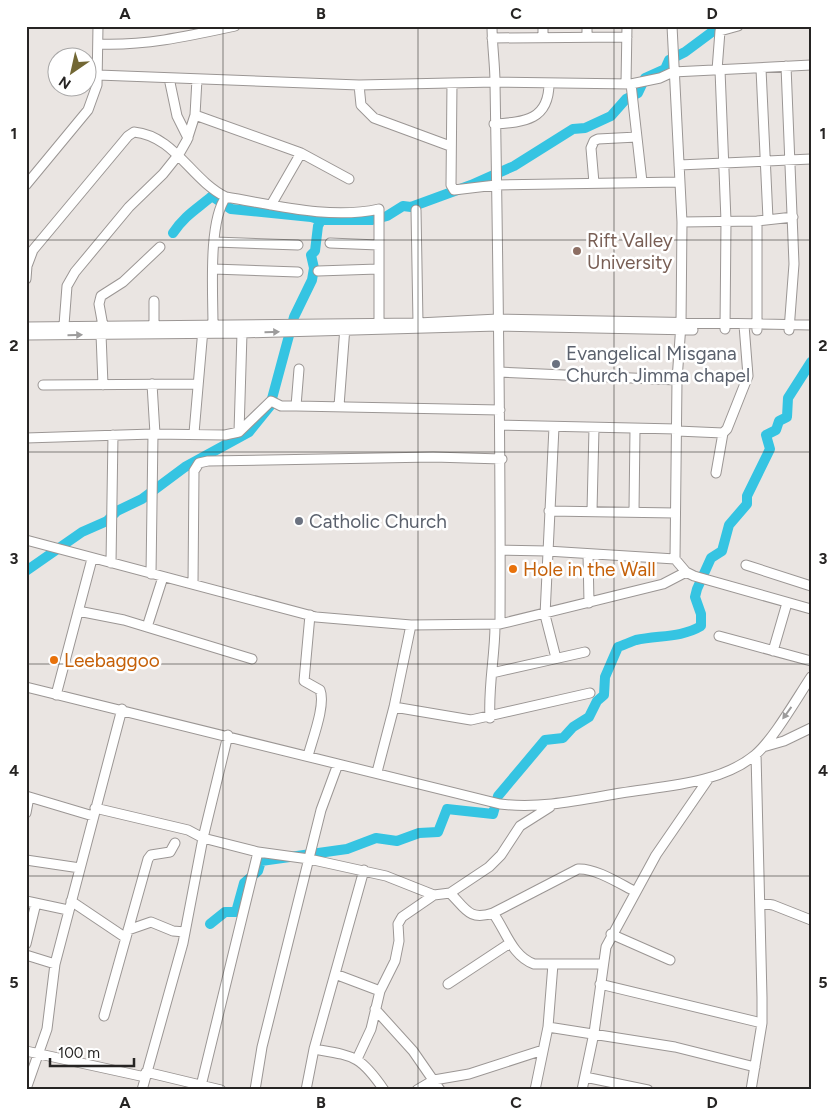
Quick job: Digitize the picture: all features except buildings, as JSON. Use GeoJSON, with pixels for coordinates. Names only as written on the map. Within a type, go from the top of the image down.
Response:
{"type":"FeatureCollection","features":[{"type":"Feature","properties":{"kind":"street"},"geometry":{"type":"LineString","coordinates":[[98,26],[98,48]]}},
{"type":"Feature","properties":{"kind":"street"},"geometry":{"type":"LineString","coordinates":[[98,44],[120,45],[166,40],[235,26]]}},
{"type":"Feature","properties":{"kind":"street"},"geometry":{"type":"LineString","coordinates":[[490,718],[488,699],[498,625],[502,459],[494,124],[495,82],[492,26]]}},
{"type":"Feature","properties":{"kind":"street"},"geometry":{"type":"LineString","coordinates":[[543,37],[544,26]]}},
{"type":"Feature","properties":{"kind":"street"},"geometry":{"type":"LineString","coordinates":[[587,26],[588,37]]}},
{"type":"Feature","properties":{"kind":"street"},"geometry":{"type":"LineString","coordinates":[[627,26],[628,84],[642,182]]}},
{"type":"Feature","properties":{"kind":"street"},"geometry":{"type":"LineString","coordinates":[[672,26],[682,222],[681,327],[677,380],[675,559],[686,572],[811,609]]}},
{"type":"Feature","properties":{"kind":"street"},"geometry":{"type":"LineString","coordinates":[[724,327],[726,221],[719,70],[720,31],[738,26]]}},
{"type":"Feature","properties":{"kind":"street"},"geometry":{"type":"LineString","coordinates":[[492,38],[627,38]]}},
{"type":"Feature","properties":{"kind":"street"},"geometry":{"type":"LineString","coordinates":[[98,75],[359,85],[495,82],[628,84],[660,78],[673,72],[811,65]]}},
{"type":"Feature","properties":{"kind":"street"},"geometry":{"type":"LineString","coordinates":[[786,66],[794,264],[789,328]]}},
{"type":"Feature","properties":{"kind":"street"},"geometry":{"type":"LineString","coordinates":[[761,68],[768,219]]}},
{"type":"Feature","properties":{"kind":"street"},"geometry":{"type":"LineString","coordinates":[[169,78],[177,116],[188,138]]}},
{"type":"Feature","properties":{"kind":"street"},"geometry":{"type":"LineString","coordinates":[[64,325],[67,286],[75,272],[129,208],[180,154],[188,138],[195,115],[197,79]]}},
{"type":"Feature","properties":{"kind":"street"},"geometry":{"type":"LineString","coordinates":[[452,83],[451,185],[456,190],[496,181],[680,182]]}},
{"type":"Feature","properties":{"kind":"street"},"geometry":{"type":"LineString","coordinates":[[494,124],[522,122],[534,116],[547,102],[549,83]]}},
{"type":"Feature","properties":{"kind":"street"},"geometry":{"type":"LineString","coordinates":[[359,85],[361,105],[374,118],[450,146]]}},
{"type":"Feature","properties":{"kind":"street"},"geometry":{"type":"LineString","coordinates":[[26,185],[88,110],[92,98]]}},
{"type":"Feature","properties":{"kind":"street"},"geometry":{"type":"LineString","coordinates":[[195,115],[301,152],[350,179]]}},
{"type":"Feature","properties":{"kind":"street"},"geometry":{"type":"LineString","coordinates":[[26,279],[27,266],[33,250],[128,136],[134,132],[143,133],[180,154],[213,190],[226,196],[271,205],[333,213],[379,210],[379,323]]}},
{"type":"Feature","properties":{"kind":"street"},"geometry":{"type":"LineString","coordinates":[[594,183],[591,148],[594,141],[598,139],[637,137]]}},
{"type":"Feature","properties":{"kind":"street"},"geometry":{"type":"LineString","coordinates":[[271,205],[301,152]]}},
{"type":"Feature","properties":{"kind":"street"},"geometry":{"type":"LineString","coordinates":[[679,165],[811,159]]}},
{"type":"Feature","properties":{"kind":"street"},"geometry":{"type":"LineString","coordinates":[[213,325],[215,242],[220,205],[226,196]]}},
{"type":"Feature","properties":{"kind":"street"},"geometry":{"type":"LineString","coordinates":[[416,210],[418,323]]}},
{"type":"Feature","properties":{"kind":"street"},"geometry":{"type":"LineString","coordinates":[[682,222],[793,217]]}},
{"type":"Feature","properties":{"kind":"street"},"geometry":{"type":"LineString","coordinates":[[757,220],[757,328]]}},
{"type":"Feature","properties":{"kind":"street"},"geometry":{"type":"LineString","coordinates":[[215,242],[298,245]]}},
{"type":"Feature","properties":{"kind":"street"},"geometry":{"type":"LineString","coordinates":[[330,243],[378,244]]}},
{"type":"Feature","properties":{"kind":"street"},"geometry":{"type":"LineString","coordinates":[[103,385],[102,330],[99,304],[101,296],[123,282],[160,247]]}},
{"type":"Feature","properties":{"kind":"street"},"geometry":{"type":"LineString","coordinates":[[213,269],[298,272]]}},
{"type":"Feature","properties":{"kind":"street"},"geometry":{"type":"LineString","coordinates":[[318,271],[378,269]]}},
{"type":"Feature","properties":{"kind":"street"},"geometry":{"type":"LineString","coordinates":[[154,301],[154,326]]}},
{"type":"Feature","properties":{"kind":"street"},"geometry":{"type":"LineString","coordinates":[[26,327],[64,325],[102,330],[203,329],[213,325],[345,327],[379,323],[498,322],[757,328],[789,328],[811,325]]}},
{"type":"Feature","properties":{"kind":"street"},"geometry":{"type":"LineString","coordinates":[[26,336],[154,326],[242,333],[345,327],[498,322]]}},
{"type":"Feature","properties":{"kind":"street"},"geometry":{"type":"LineString","coordinates":[[339,406],[345,327]]}},
{"type":"Feature","properties":{"kind":"street"},"geometry":{"type":"LineString","coordinates":[[716,473],[723,433],[734,413],[748,376],[744,327]]}},
{"type":"Feature","properties":{"kind":"street"},"geometry":{"type":"LineString","coordinates":[[789,328],[811,331]]}},
{"type":"Feature","properties":{"kind":"street"},"geometry":{"type":"LineString","coordinates":[[194,433],[203,329]]}},
{"type":"Feature","properties":{"kind":"street"},"geometry":{"type":"LineString","coordinates":[[239,432],[242,333]]}},
{"type":"Feature","properties":{"kind":"street"},"geometry":{"type":"LineString","coordinates":[[296,406],[298,369]]}},
{"type":"Feature","properties":{"kind":"street"},"geometry":{"type":"LineString","coordinates":[[499,372],[677,380]]}},
{"type":"Feature","properties":{"kind":"street"},"geometry":{"type":"LineString","coordinates":[[151,574],[154,434],[152,384]]}},
{"type":"Feature","properties":{"kind":"street"},"geometry":{"type":"LineString","coordinates":[[44,385],[198,384]]}},
{"type":"Feature","properties":{"kind":"street"},"geometry":{"type":"LineString","coordinates":[[26,438],[113,434],[194,433],[225,435],[239,432],[270,401],[281,406],[500,410]]}},
{"type":"Feature","properties":{"kind":"street"},"geometry":{"type":"LineString","coordinates":[[502,425],[723,433]]}},
{"type":"Feature","properties":{"kind":"street"},"geometry":{"type":"LineString","coordinates":[[554,427],[545,615],[556,658]]}},
{"type":"Feature","properties":{"kind":"street"},"geometry":{"type":"LineString","coordinates":[[592,511],[594,428]]}},
{"type":"Feature","properties":{"kind":"street"},"geometry":{"type":"LineString","coordinates":[[634,511],[635,429]]}},
{"type":"Feature","properties":{"kind":"street"},"geometry":{"type":"LineString","coordinates":[[111,563],[113,434]]}},
{"type":"Feature","properties":{"kind":"street"},"geometry":{"type":"LineString","coordinates":[[193,584],[194,471],[199,463],[208,460],[359,458],[502,459]]}},
{"type":"Feature","properties":{"kind":"street"},"geometry":{"type":"LineString","coordinates":[[549,510],[675,513]]}},
{"type":"Feature","properties":{"kind":"street"},"geometry":{"type":"LineString","coordinates":[[26,540],[310,615],[338,620],[411,625],[498,625],[545,615],[663,584],[686,572]]}},
{"type":"Feature","properties":{"kind":"street"},"geometry":{"type":"LineString","coordinates":[[501,550],[675,559]]}},
{"type":"Feature","properties":{"kind":"street"},"geometry":{"type":"LineString","coordinates":[[588,554],[589,603]]}},
{"type":"Feature","properties":{"kind":"street"},"geometry":{"type":"LineString","coordinates":[[56,695],[92,558]]}},
{"type":"Feature","properties":{"kind":"street"},"geometry":{"type":"LineString","coordinates":[[746,564],[811,586]]}},
{"type":"Feature","properties":{"kind":"street"},"geometry":{"type":"LineString","coordinates":[[147,627],[163,577]]}},
{"type":"Feature","properties":{"kind":"street"},"geometry":{"type":"LineString","coordinates":[[773,651],[787,603]]}},
{"type":"Feature","properties":{"kind":"street"},"geometry":{"type":"LineString","coordinates":[[78,611],[147,627],[252,659]]}},
{"type":"Feature","properties":{"kind":"street"},"geometry":{"type":"LineString","coordinates":[[308,756],[318,721],[322,696],[320,690],[304,681],[310,615]]}},
{"type":"Feature","properties":{"kind":"street"},"geometry":{"type":"LineString","coordinates":[[377,772],[394,707],[411,625]]}},
{"type":"Feature","properties":{"kind":"street"},"geometry":{"type":"LineString","coordinates":[[719,636],[811,661]]}},
{"type":"Feature","properties":{"kind":"street"},"geometry":{"type":"LineString","coordinates":[[492,673],[584,652]]}},
{"type":"Feature","properties":{"kind":"street"},"geometry":{"type":"LineString","coordinates":[[26,687],[228,735],[500,804],[522,807],[553,805],[709,778],[744,763],[762,747],[811,677]]}},
{"type":"Feature","properties":{"kind":"street"},"geometry":{"type":"LineString","coordinates":[[394,707],[472,720],[490,718],[590,693]]}},
{"type":"Feature","properties":{"kind":"street"},"geometry":{"type":"LineString","coordinates":[[26,1089],[47,1028],[55,964],[122,709]]}},
{"type":"Feature","properties":{"kind":"street"},"geometry":{"type":"LineString","coordinates":[[762,747],[784,741],[811,728]]}},
{"type":"Feature","properties":{"kind":"street"},"geometry":{"type":"LineString","coordinates":[[142,1090],[185,932],[203,838],[228,735]]}},
{"type":"Feature","properties":{"kind":"street"},"geometry":{"type":"LineString","coordinates":[[752,1090],[762,1023],[756,754]]}},
{"type":"Feature","properties":{"kind":"street"},"geometry":{"type":"LineString","coordinates":[[255,1090],[262,1047],[320,810],[338,764]]}},
{"type":"Feature","properties":{"kind":"street"},"geometry":{"type":"LineString","coordinates":[[582,1090],[594,1033],[606,947],[611,934],[656,855],[709,778]]}},
{"type":"Feature","properties":{"kind":"street"},"geometry":{"type":"LineString","coordinates":[[26,813],[28,797],[188,830],[203,838],[258,852],[309,859],[364,870],[386,876],[434,895]]}},
{"type":"Feature","properties":{"kind":"street"},"geometry":{"type":"LineString","coordinates":[[357,1059],[371,1029],[380,991],[395,961],[398,924],[402,917],[434,895],[450,893],[489,867],[501,855],[520,826],[553,805]]}},
{"type":"Feature","properties":{"kind":"street"},"geometry":{"type":"LineString","coordinates":[[104,1016],[148,859],[151,855],[170,852],[175,843]]}},
{"type":"Feature","properties":{"kind":"street"},"geometry":{"type":"LineString","coordinates":[[201,1087],[258,852]]}},
{"type":"Feature","properties":{"kind":"street"},"geometry":{"type":"LineString","coordinates":[[26,860],[80,868]]}},
{"type":"Feature","properties":{"kind":"street"},"geometry":{"type":"LineString","coordinates":[[306,1090],[314,1049],[364,870]]}},
{"type":"Feature","properties":{"kind":"street"},"geometry":{"type":"LineString","coordinates":[[450,893],[473,916],[480,918],[494,913],[578,870],[585,870],[636,892]]}},
{"type":"Feature","properties":{"kind":"street"},"geometry":{"type":"LineString","coordinates":[[26,901],[69,906],[127,934]]}},
{"type":"Feature","properties":{"kind":"street"},"geometry":{"type":"LineString","coordinates":[[26,944],[36,903]]}},
{"type":"Feature","properties":{"kind":"street"},"geometry":{"type":"LineString","coordinates":[[760,904],[773,906],[811,920]]}},
{"type":"Feature","properties":{"kind":"street"},"geometry":{"type":"LineString","coordinates":[[494,913],[510,943],[528,962],[603,964]]}},
{"type":"Feature","properties":{"kind":"street"},"geometry":{"type":"LineString","coordinates":[[127,934],[151,922],[173,931],[185,932]]}},
{"type":"Feature","properties":{"kind":"street"},"geometry":{"type":"LineString","coordinates":[[611,934],[670,960]]}},
{"type":"Feature","properties":{"kind":"street"},"geometry":{"type":"LineString","coordinates":[[448,984],[510,943]]}},
{"type":"Feature","properties":{"kind":"street"},"geometry":{"type":"LineString","coordinates":[[26,955],[55,964]]}},
{"type":"Feature","properties":{"kind":"street"},"geometry":{"type":"LineString","coordinates":[[535,1090],[548,1027],[553,964]]}},
{"type":"Feature","properties":{"kind":"street"},"geometry":{"type":"LineString","coordinates":[[335,974],[380,991]]}},
{"type":"Feature","properties":{"kind":"street"},"geometry":{"type":"LineString","coordinates":[[600,984],[762,1023]]}},
{"type":"Feature","properties":{"kind":"street"},"geometry":{"type":"LineString","coordinates":[[375,1009],[413,1052],[440,1090]]}},
{"type":"Feature","properties":{"kind":"street"},"geometry":{"type":"LineString","coordinates":[[548,1027],[675,1047],[755,1067]]}},
{"type":"Feature","properties":{"kind":"street"},"geometry":{"type":"LineString","coordinates":[[314,1049],[357,1059],[369,1068],[384,1090]]}},
{"type":"Feature","properties":{"kind":"street"},"geometry":{"type":"LineString","coordinates":[[418,1090],[434,1080],[469,1074],[543,1050]]}},
{"type":"Feature","properties":{"kind":"street"},"geometry":{"type":"LineString","coordinates":[[26,1052],[221,1090]]}},
{"type":"Feature","properties":{"kind":"street"},"geometry":{"type":"LineString","coordinates":[[585,1077],[648,1090]]}},
{"type":"Feature","properties":{"kind":"waterway"},"geometry":{"type":"LineString","coordinates":[[26,571],[82,532],[107,521],[117,511],[142,499],[185,467],[249,432],[270,406],[294,317],[312,280],[314,268],[311,255],[315,251],[318,226],[321,220],[372,220],[387,216],[403,206],[411,207],[471,185],[514,166],[573,129],[585,128],[611,116],[626,99],[638,93],[645,78],[665,69],[669,60],[685,52],[720,26]]}},
{"type":"Feature","properties":{"kind":"waterway"},"geometry":{"type":"LineString","coordinates":[[173,233],[187,217],[212,196],[231,209],[311,217],[321,220]]}},
{"type":"Feature","properties":{"kind":"waterway"},"geometry":{"type":"LineString","coordinates":[[210,924],[225,912],[236,912],[244,883],[258,871],[261,861],[347,849],[376,838],[397,841],[419,833],[438,832],[447,809],[493,814],[498,796],[545,740],[563,738],[573,727],[589,717],[597,701],[604,695],[605,677],[618,647],[644,638],[686,633],[701,626],[701,614],[695,597],[697,589],[711,558],[722,551],[729,525],[747,504],[747,496],[770,449],[766,435],[776,430],[779,421],[787,417],[788,398],[811,362]]}},
{"type":"Feature","properties":{"kind":"place","name":"Rift Valley University"},"geometry":{"type":"Point","coordinates":[577,251]}},
{"type":"Feature","properties":{"kind":"place","name":"Evangelical Misgana Church Jimma chapel"},"geometry":{"type":"Point","coordinates":[556,364]}},
{"type":"Feature","properties":{"kind":"place","name":"Catholic Church"},"geometry":{"type":"Point","coordinates":[299,521]}},
{"type":"Feature","properties":{"kind":"place","name":"Hole in the Wall"},"geometry":{"type":"Point","coordinates":[513,569]}},
{"type":"Feature","properties":{"kind":"place","name":"Leebaggoo"},"geometry":{"type":"Point","coordinates":[54,660]}}]}
